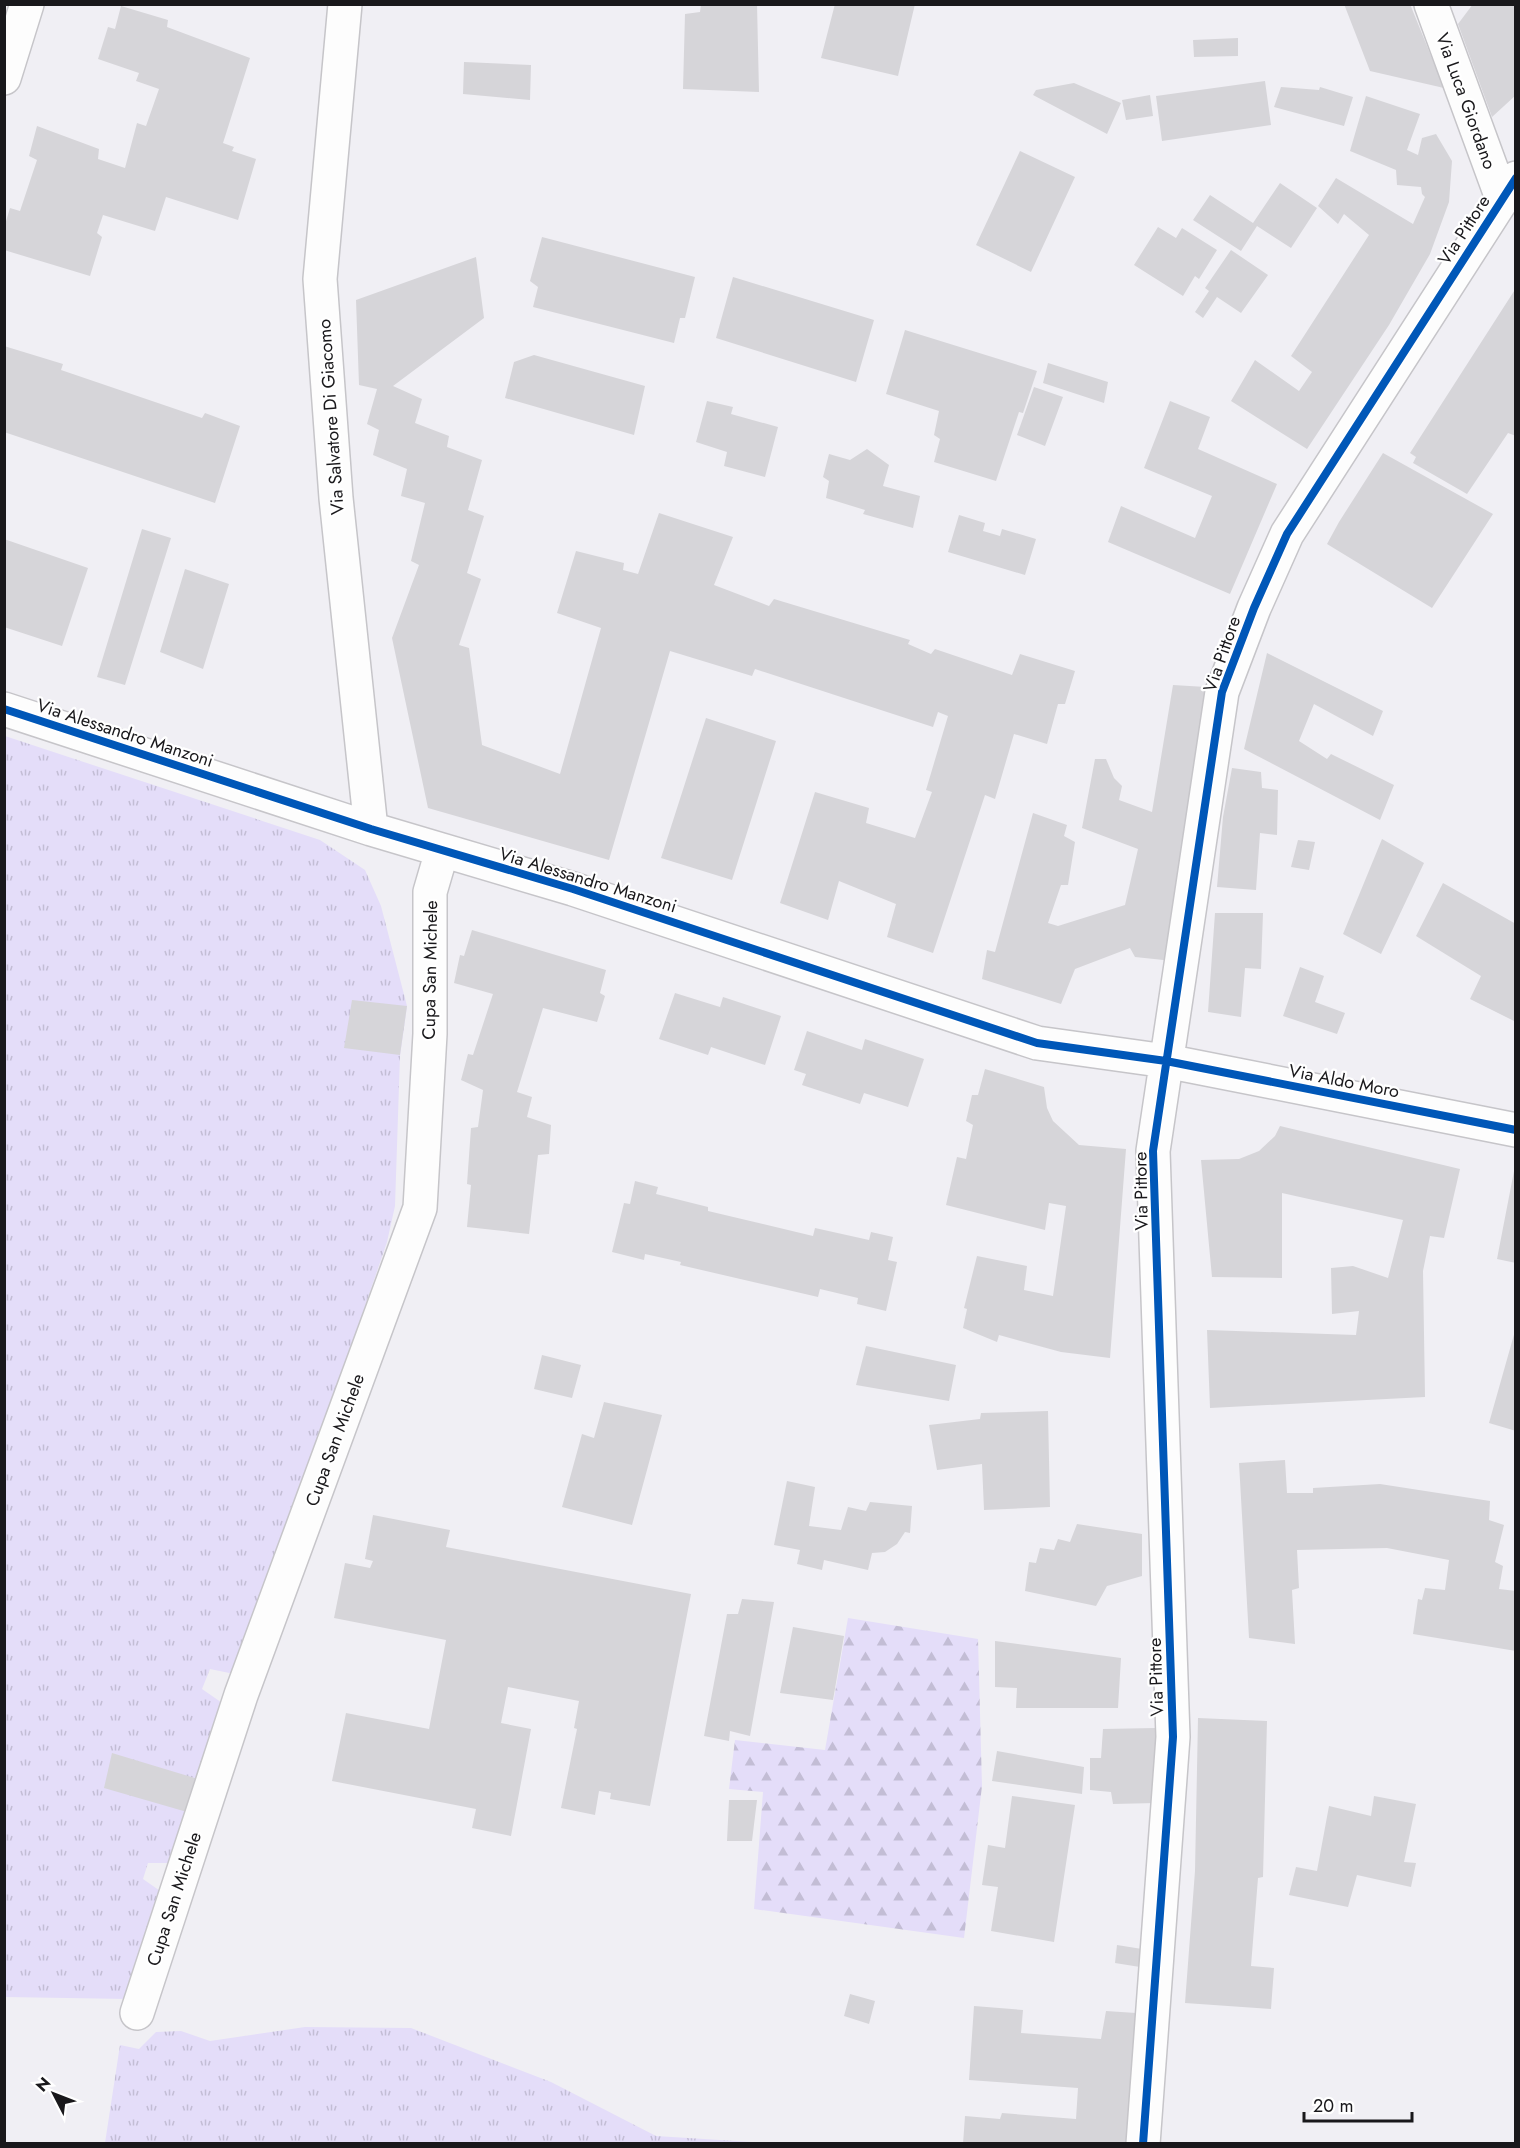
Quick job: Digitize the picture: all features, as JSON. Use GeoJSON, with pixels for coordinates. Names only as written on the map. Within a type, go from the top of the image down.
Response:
{"type":"FeatureCollection","features":[{"type":"Feature","properties":{"kind":"street"},"geometry":{"type":"LineString","coordinates":[[4,78],[27,4]]}},
{"type":"Feature","properties":{"kind":"street","name":"Via Salvatore Di Giacomo"},"geometry":{"type":"LineString","coordinates":[[345,4],[320,279],[336,498],[371,829]]}},
{"type":"Feature","properties":{"kind":"street","name":"Via Luca Giordano"},"geometry":{"type":"LineString","coordinates":[[1431,4],[1509,188]]}},
{"type":"Feature","properties":{"kind":"street","name":"Via Pittore"},"geometry":{"type":"LineString","coordinates":[[1143,2144],[1173,1737],[1154,1151],[1222,692],[1254,608],[1287,534],[1509,188]]}},
{"type":"Feature","properties":{"kind":"street","name":"Via Alessandro Manzoni"},"geometry":{"type":"LineString","coordinates":[[4,709],[371,829],[573,889],[1037,1042],[1166,1061]]}},
{"type":"Feature","properties":{"kind":"street","name":"Cupa San Michele"},"geometry":{"type":"LineString","coordinates":[[137,2013],[241,1695],[420,1208],[430,1034],[430,892],[442,851]]}},
{"type":"Feature","properties":{"kind":"street","name":"Via Aldo Moro"},"geometry":{"type":"LineString","coordinates":[[1166,1061],[1515,1130]]}},
{"type":"Feature","properties":{"kind":"green space"},"geometry":{"type":"Polygon","coordinates":[[[5,736],[320,840],[365,870],[381,906],[407,1006],[400,1056],[395,1206],[387,1242],[239,1675],[210,1669],[202,1689],[228,1707],[177,1863],[148,1863],[143,1879],[163,1893],[128,1999],[5,1997],[5,736]]]}},
{"type":"Feature","properties":{"kind":"green space"},"geometry":{"type":"Polygon","coordinates":[[[848,1618],[978,1639],[982,1786],[964,1938],[754,1909],[763,1792],[729,1789],[735,1740],[825,1750],[848,1618]]]}},
{"type":"Feature","properties":{"kind":"green space"},"geometry":{"type":"Polygon","coordinates":[[[305,2027],[411,2028],[551,2082],[656,2136],[769,2143],[105,2143],[120,2045],[139,2049],[156,2032],[181,2031],[210,2041],[305,2027]]]}},
{"type":"Feature","properties":{"kind":"building"},"geometry":{"type":"Polygon","coordinates":[[[701,4],[757,4],[759,92],[683,89],[685,14],[700,12],[701,4]]]}},
{"type":"Feature","properties":{"kind":"building"},"geometry":{"type":"Polygon","coordinates":[[[835,4],[915,4],[898,76],[821,58],[835,4]]]}},
{"type":"Feature","properties":{"kind":"building"},"geometry":{"type":"Polygon","coordinates":[[[1344,4],[1410,4],[1444,88],[1370,71],[1344,4]]]}},
{"type":"Feature","properties":{"kind":"building"},"geometry":{"type":"Polygon","coordinates":[[[1473,4],[1516,4],[1516,95],[1492,117],[1458,24],[1473,4]]]}},
{"type":"Feature","properties":{"kind":"building"},"geometry":{"type":"Polygon","coordinates":[[[121,6],[168,20],[167,27],[250,58],[223,143],[234,147],[232,151],[256,159],[238,220],[166,197],[155,231],[103,215],[97,233],[102,237],[90,276],[4,250],[4,228],[10,208],[20,211],[37,160],[29,156],[37,126],[99,149],[98,159],[125,168],[137,123],[146,126],[159,89],[136,81],[139,73],[98,59],[108,27],[115,29],[121,6]]]}},
{"type":"Feature","properties":{"kind":"building"},"geometry":{"type":"Polygon","coordinates":[[[1238,38],[1238,56],[1194,57],[1193,40],[1238,38]]]}},
{"type":"Feature","properties":{"kind":"building"},"geometry":{"type":"Polygon","coordinates":[[[464,62],[531,65],[530,100],[463,94],[464,62]]]}},
{"type":"Feature","properties":{"kind":"building"},"geometry":{"type":"Polygon","coordinates":[[[1265,81],[1271,125],[1162,141],[1156,96],[1265,81]]]}},
{"type":"Feature","properties":{"kind":"building"},"geometry":{"type":"Polygon","coordinates":[[[1074,83],[1121,103],[1107,134],[1033,95],[1036,90],[1074,83]]]}},
{"type":"Feature","properties":{"kind":"building"},"geometry":{"type":"Polygon","coordinates":[[[1281,87],[1319,90],[1320,87],[1353,97],[1344,126],[1274,107],[1281,87]]]}},
{"type":"Feature","properties":{"kind":"building"},"geometry":{"type":"Polygon","coordinates":[[[1150,95],[1153,116],[1126,120],[1122,100],[1150,95]]]}},
{"type":"Feature","properties":{"kind":"building"},"geometry":{"type":"Polygon","coordinates":[[[1366,96],[1420,114],[1407,150],[1418,155],[1422,138],[1436,134],[1452,161],[1449,202],[1430,254],[1389,325],[1307,449],[1231,401],[1255,360],[1299,391],[1312,372],[1291,356],[1369,235],[1344,214],[1338,224],[1318,206],[1336,178],[1413,224],[1425,197],[1421,187],[1397,185],[1396,170],[1350,151],[1366,96]]]}},
{"type":"Feature","properties":{"kind":"building"},"geometry":{"type":"Polygon","coordinates":[[[1020,151],[1075,177],[1031,272],[976,245],[1020,151]]]}},
{"type":"Feature","properties":{"kind":"building"},"geometry":{"type":"Polygon","coordinates":[[[1280,183],[1317,208],[1291,248],[1257,226],[1241,251],[1193,220],[1210,195],[1253,223],[1280,183]]]}},
{"type":"Feature","properties":{"kind":"building"},"geometry":{"type":"Polygon","coordinates":[[[1158,227],[1176,238],[1182,228],[1217,250],[1199,279],[1195,276],[1183,296],[1134,265],[1158,227]]]}},
{"type":"Feature","properties":{"kind":"building"},"geometry":{"type":"Polygon","coordinates":[[[542,237],[695,277],[685,318],[680,318],[674,343],[533,307],[538,287],[530,281],[542,237]]]}},
{"type":"Feature","properties":{"kind":"building"},"geometry":{"type":"Polygon","coordinates":[[[1231,250],[1268,275],[1241,313],[1217,297],[1203,318],[1195,312],[1209,291],[1205,288],[1231,250]]]}},
{"type":"Feature","properties":{"kind":"building"},"geometry":{"type":"Polygon","coordinates":[[[476,257],[484,318],[393,386],[422,399],[415,423],[449,436],[447,447],[482,460],[468,510],[484,516],[467,573],[481,579],[459,645],[469,648],[482,745],[560,774],[601,628],[557,613],[576,551],[624,563],[623,570],[638,574],[659,513],[733,537],[714,585],[769,606],[774,599],[910,640],[908,644],[931,654],[935,649],[1012,675],[1020,654],[1075,671],[1065,704],[1058,704],[1047,744],[1014,734],[995,799],[985,795],[933,953],[887,937],[896,904],[839,881],[828,920],[780,903],[815,792],[869,808],[866,823],[915,838],[932,792],[926,790],[948,716],[938,712],[933,727],[755,669],[752,676],[670,651],[609,860],[428,808],[392,638],[419,565],[411,561],[425,503],[401,496],[407,469],[373,455],[379,430],[367,424],[377,389],[359,385],[356,300],[476,257]]]}},
{"type":"Feature","properties":{"kind":"building"},"geometry":{"type":"Polygon","coordinates":[[[733,277],[874,320],[856,382],[716,338],[733,277]]]}},
{"type":"Feature","properties":{"kind":"building"},"geometry":{"type":"Polygon","coordinates":[[[1516,288],[1516,436],[1508,433],[1467,494],[1413,463],[1416,457],[1410,453],[1516,288]]]}},
{"type":"Feature","properties":{"kind":"building"},"geometry":{"type":"Polygon","coordinates":[[[905,330],[1037,371],[1023,413],[1019,412],[996,481],[934,462],[940,439],[934,435],[939,411],[886,394],[905,330]]]}},
{"type":"Feature","properties":{"kind":"building"},"geometry":{"type":"Polygon","coordinates":[[[4,346],[63,364],[61,370],[202,418],[205,413],[240,426],[215,503],[4,432],[4,346]]]}},
{"type":"Feature","properties":{"kind":"building"},"geometry":{"type":"Polygon","coordinates":[[[534,355],[645,386],[634,435],[505,398],[514,362],[534,355]]]}},
{"type":"Feature","properties":{"kind":"building"},"geometry":{"type":"Polygon","coordinates":[[[1048,363],[1108,382],[1104,403],[1043,383],[1048,363]]]}},
{"type":"Feature","properties":{"kind":"building"},"geometry":{"type":"Polygon","coordinates":[[[1034,387],[1063,397],[1045,446],[1017,435],[1034,387]]]}},
{"type":"Feature","properties":{"kind":"building"},"geometry":{"type":"Polygon","coordinates":[[[707,401],[733,407],[731,414],[778,427],[765,477],[724,466],[727,452],[696,442],[707,401]]]}},
{"type":"Feature","properties":{"kind":"building"},"geometry":{"type":"Polygon","coordinates":[[[1170,401],[1210,417],[1198,449],[1277,484],[1230,594],[1108,542],[1121,506],[1195,538],[1212,496],[1144,468],[1170,401]]]}},
{"type":"Feature","properties":{"kind":"building"},"geometry":{"type":"Polygon","coordinates":[[[867,449],[889,465],[883,486],[920,496],[913,528],[863,514],[865,510],[826,498],[829,481],[823,477],[829,454],[850,460],[867,449]]]}},
{"type":"Feature","properties":{"kind":"building"},"geometry":{"type":"Polygon","coordinates":[[[1383,453],[1493,514],[1432,608],[1327,544],[1383,453]]]}},
{"type":"Feature","properties":{"kind":"building"},"geometry":{"type":"Polygon","coordinates":[[[959,515],[985,523],[983,531],[1000,536],[1002,529],[1036,539],[1025,575],[948,552],[959,515]]]}},
{"type":"Feature","properties":{"kind":"building"},"geometry":{"type":"Polygon","coordinates":[[[142,529],[171,538],[125,685],[97,677],[142,529]]]}},
{"type":"Feature","properties":{"kind":"building"},"geometry":{"type":"Polygon","coordinates":[[[4,539],[88,568],[62,646],[4,627],[4,539]]]}},
{"type":"Feature","properties":{"kind":"building"},"geometry":{"type":"Polygon","coordinates":[[[185,569],[229,584],[203,669],[160,652],[185,569]]]}},
{"type":"Feature","properties":{"kind":"building"},"geometry":{"type":"Polygon","coordinates":[[[1267,653],[1383,711],[1373,736],[1314,704],[1299,741],[1327,759],[1331,754],[1394,785],[1380,820],[1244,749],[1267,653]]]}},
{"type":"Feature","properties":{"kind":"building"},"geometry":{"type":"Polygon","coordinates":[[[1173,685],[1206,687],[1173,961],[1135,957],[1130,948],[1075,969],[1061,1004],[982,979],[987,950],[995,952],[1033,813],[1067,825],[1064,836],[1075,842],[1068,885],[1061,885],[1048,923],[1058,926],[1125,905],[1138,849],[1082,828],[1095,759],[1106,759],[1114,778],[1122,786],[1119,800],[1152,812],[1173,685]]]}},
{"type":"Feature","properties":{"kind":"building"},"geometry":{"type":"Polygon","coordinates":[[[706,718],[776,741],[732,880],[661,858],[706,718]]]}},
{"type":"Feature","properties":{"kind":"building"},"geometry":{"type":"Polygon","coordinates":[[[1232,768],[1261,772],[1262,788],[1278,790],[1277,835],[1260,833],[1256,890],[1217,887],[1223,817],[1232,768]]]}},
{"type":"Feature","properties":{"kind":"building"},"geometry":{"type":"Polygon","coordinates":[[[1382,839],[1424,863],[1381,954],[1343,934],[1382,839]]]}},
{"type":"Feature","properties":{"kind":"building"},"geometry":{"type":"Polygon","coordinates":[[[1298,840],[1315,842],[1309,870],[1291,867],[1298,840]]]}},
{"type":"Feature","properties":{"kind":"building"},"geometry":{"type":"Polygon","coordinates":[[[1443,883],[1516,924],[1516,1022],[1470,999],[1481,976],[1416,936],[1443,883]]]}},
{"type":"Feature","properties":{"kind":"building"},"geometry":{"type":"Polygon","coordinates":[[[1215,913],[1263,913],[1261,969],[1245,968],[1241,1017],[1208,1012],[1215,913]]]}},
{"type":"Feature","properties":{"kind":"building"},"geometry":{"type":"Polygon","coordinates":[[[472,930],[606,970],[600,993],[605,996],[597,1022],[543,1008],[517,1092],[532,1097],[527,1117],[551,1125],[549,1154],[538,1155],[529,1234],[467,1227],[471,1185],[467,1184],[471,1128],[478,1127],[483,1090],[461,1080],[468,1054],[473,1055],[493,994],[454,983],[460,955],[464,956],[472,930]]]}},
{"type":"Feature","properties":{"kind":"building"},"geometry":{"type":"Polygon","coordinates":[[[1300,967],[1324,976],[1315,1002],[1345,1013],[1337,1034],[1283,1016],[1300,967]]]}},
{"type":"Feature","properties":{"kind":"building"},"geometry":{"type":"Polygon","coordinates":[[[675,993],[720,1007],[723,997],[781,1016],[765,1065],[711,1047],[708,1055],[659,1039],[675,993]]]}},
{"type":"Feature","properties":{"kind":"building"},"geometry":{"type":"Polygon","coordinates":[[[352,1000],[407,1006],[400,1055],[344,1048],[352,1000]]]}},
{"type":"Feature","properties":{"kind":"building"},"geometry":{"type":"Polygon","coordinates":[[[807,1031],[862,1050],[865,1039],[924,1059],[908,1107],[864,1093],[860,1104],[802,1085],[806,1074],[794,1070],[807,1031]]]}},
{"type":"Feature","properties":{"kind":"building"},"geometry":{"type":"Polygon","coordinates":[[[985,1069],[1044,1087],[1047,1108],[1053,1121],[1079,1145],[1126,1149],[1110,1358],[1061,1352],[999,1335],[997,1342],[963,1328],[967,1309],[964,1308],[977,1256],[1027,1266],[1024,1290],[1053,1296],[1066,1206],[1049,1203],[1045,1230],[946,1205],[957,1157],[966,1159],[973,1125],[966,1121],[972,1095],[978,1095],[985,1069]]]}},
{"type":"Feature","properties":{"kind":"building"},"geometry":{"type":"Polygon","coordinates":[[[1280,1126],[1460,1169],[1444,1238],[1430,1236],[1423,1271],[1425,1397],[1210,1408],[1207,1330],[1356,1335],[1359,1311],[1332,1314],[1331,1268],[1353,1266],[1388,1278],[1403,1220],[1282,1193],[1282,1278],[1212,1277],[1201,1160],[1239,1159],[1259,1151],[1275,1136],[1280,1126]]]}},
{"type":"Feature","properties":{"kind":"building"},"geometry":{"type":"Polygon","coordinates":[[[1514,1171],[1516,1171],[1516,1263],[1497,1259],[1514,1171]]]}},
{"type":"Feature","properties":{"kind":"building"},"geometry":{"type":"Polygon","coordinates":[[[635,1181],[658,1187],[656,1194],[708,1207],[708,1211],[813,1236],[815,1228],[869,1240],[871,1232],[893,1237],[888,1260],[897,1262],[886,1311],[857,1304],[858,1298],[820,1289],[818,1297],[680,1265],[681,1262],[645,1254],[644,1260],[612,1252],[624,1203],[630,1204],[635,1181]]]}},
{"type":"Feature","properties":{"kind":"building"},"geometry":{"type":"Polygon","coordinates":[[[1516,1331],[1516,1431],[1489,1423],[1516,1331]]]}},
{"type":"Feature","properties":{"kind":"building"},"geometry":{"type":"Polygon","coordinates":[[[866,1346],[956,1365],[949,1401],[856,1385],[866,1346]]]}},
{"type":"Feature","properties":{"kind":"building"},"geometry":{"type":"Polygon","coordinates":[[[542,1355],[581,1365],[572,1398],[534,1389],[542,1355]]]}},
{"type":"Feature","properties":{"kind":"building"},"geometry":{"type":"Polygon","coordinates":[[[604,1402],[662,1415],[632,1525],[562,1507],[582,1434],[594,1438],[604,1402]]]}},
{"type":"Feature","properties":{"kind":"building"},"geometry":{"type":"Polygon","coordinates":[[[1048,1411],[1050,1507],[984,1510],[982,1464],[937,1470],[929,1425],[980,1419],[981,1413],[1048,1411]]]}},
{"type":"Feature","properties":{"kind":"building"},"geometry":{"type":"Polygon","coordinates":[[[1285,1460],[1287,1493],[1313,1493],[1313,1488],[1380,1484],[1490,1501],[1489,1520],[1504,1525],[1495,1562],[1503,1566],[1499,1589],[1516,1591],[1516,1651],[1413,1634],[1418,1599],[1422,1600],[1425,1588],[1445,1590],[1449,1560],[1387,1548],[1297,1550],[1299,1588],[1292,1590],[1295,1644],[1249,1638],[1239,1463],[1285,1460]]]}},
{"type":"Feature","properties":{"kind":"building"},"geometry":{"type":"Polygon","coordinates":[[[787,1481],[815,1487],[809,1526],[841,1530],[848,1507],[866,1511],[870,1502],[912,1506],[910,1533],[905,1532],[897,1544],[885,1552],[872,1553],[868,1570],[824,1560],[822,1570],[797,1564],[800,1550],[774,1545],[787,1481]]]}},
{"type":"Feature","properties":{"kind":"building"},"geometry":{"type":"Polygon","coordinates":[[[373,1515],[450,1530],[446,1547],[691,1594],[650,1806],[610,1799],[611,1793],[599,1791],[595,1815],[561,1808],[577,1729],[574,1728],[579,1701],[508,1687],[501,1723],[531,1729],[511,1836],[472,1828],[476,1809],[332,1781],[346,1713],[429,1729],[446,1640],[334,1618],[345,1563],[370,1568],[373,1561],[365,1559],[373,1515]]]}},
{"type":"Feature","properties":{"kind":"building"},"geometry":{"type":"Polygon","coordinates":[[[1077,1524],[1142,1534],[1142,1576],[1107,1586],[1096,1606],[1025,1591],[1029,1562],[1036,1563],[1040,1548],[1054,1550],[1058,1539],[1070,1542],[1077,1524]]]}},
{"type":"Feature","properties":{"kind":"building"},"geometry":{"type":"Polygon","coordinates":[[[742,1599],[774,1602],[750,1736],[730,1731],[729,1741],[704,1736],[727,1614],[738,1614],[742,1599]]]}},
{"type":"Feature","properties":{"kind":"building"},"geometry":{"type":"Polygon","coordinates":[[[793,1627],[844,1636],[833,1700],[780,1693],[793,1627]]]}},
{"type":"Feature","properties":{"kind":"building"},"geometry":{"type":"Polygon","coordinates":[[[995,1641],[1121,1658],[1118,1708],[1016,1708],[1017,1688],[995,1687],[995,1641]]]}},
{"type":"Feature","properties":{"kind":"building"},"geometry":{"type":"Polygon","coordinates":[[[1198,1718],[1267,1721],[1263,1877],[1258,1878],[1251,1966],[1274,1968],[1271,2009],[1185,2003],[1195,1871],[1198,1718]]]}},
{"type":"Feature","properties":{"kind":"building"},"geometry":{"type":"Polygon","coordinates":[[[1155,1728],[1156,1803],[1113,1804],[1111,1792],[1090,1790],[1090,1758],[1101,1758],[1103,1729],[1155,1728]]]}},
{"type":"Feature","properties":{"kind":"building"},"geometry":{"type":"Polygon","coordinates":[[[997,1751],[1084,1767],[1082,1794],[992,1781],[997,1751]]]}},
{"type":"Feature","properties":{"kind":"building"},"geometry":{"type":"Polygon","coordinates":[[[112,1753],[198,1779],[187,1812],[104,1788],[112,1753]]]}},
{"type":"Feature","properties":{"kind":"building"},"geometry":{"type":"Polygon","coordinates":[[[1012,1796],[1075,1805],[1054,1942],[991,1931],[998,1887],[982,1885],[988,1845],[1005,1848],[1012,1796]]]}},
{"type":"Feature","properties":{"kind":"building"},"geometry":{"type":"Polygon","coordinates":[[[1374,1796],[1416,1804],[1404,1862],[1416,1863],[1411,1887],[1357,1875],[1348,1907],[1289,1895],[1296,1867],[1317,1871],[1329,1806],[1371,1816],[1374,1796]]]}},
{"type":"Feature","properties":{"kind":"building"},"geometry":{"type":"Polygon","coordinates":[[[729,1800],[757,1800],[752,1841],[727,1841],[729,1800]]]}},
{"type":"Feature","properties":{"kind":"building"},"geometry":{"type":"Polygon","coordinates":[[[1117,1945],[1142,1949],[1140,1967],[1115,1963],[1117,1945]]]}},
{"type":"Feature","properties":{"kind":"building"},"geometry":{"type":"Polygon","coordinates":[[[850,1994],[875,2001],[869,2024],[844,2016],[850,1994]]]}},
{"type":"Feature","properties":{"kind":"building"},"geometry":{"type":"Polygon","coordinates":[[[974,2006],[1023,2010],[1021,2033],[1101,2039],[1106,2011],[1136,2013],[1127,2144],[963,2144],[965,2116],[1000,2119],[1002,2113],[1076,2119],[1078,2088],[969,2080],[974,2006]]]}},
{"type":"Feature","properties":{"kind":"cycle path"},"geometry":{"type":"LineString","coordinates":[[1143,2144],[1173,1737],[1153,1151],[1222,692],[1254,608],[1287,534],[1516,178]]}},
{"type":"Feature","properties":{"kind":"cycle path"},"geometry":{"type":"LineString","coordinates":[[4,709],[371,829],[573,889],[1037,1043],[1166,1061],[1516,1130]]}}]}
